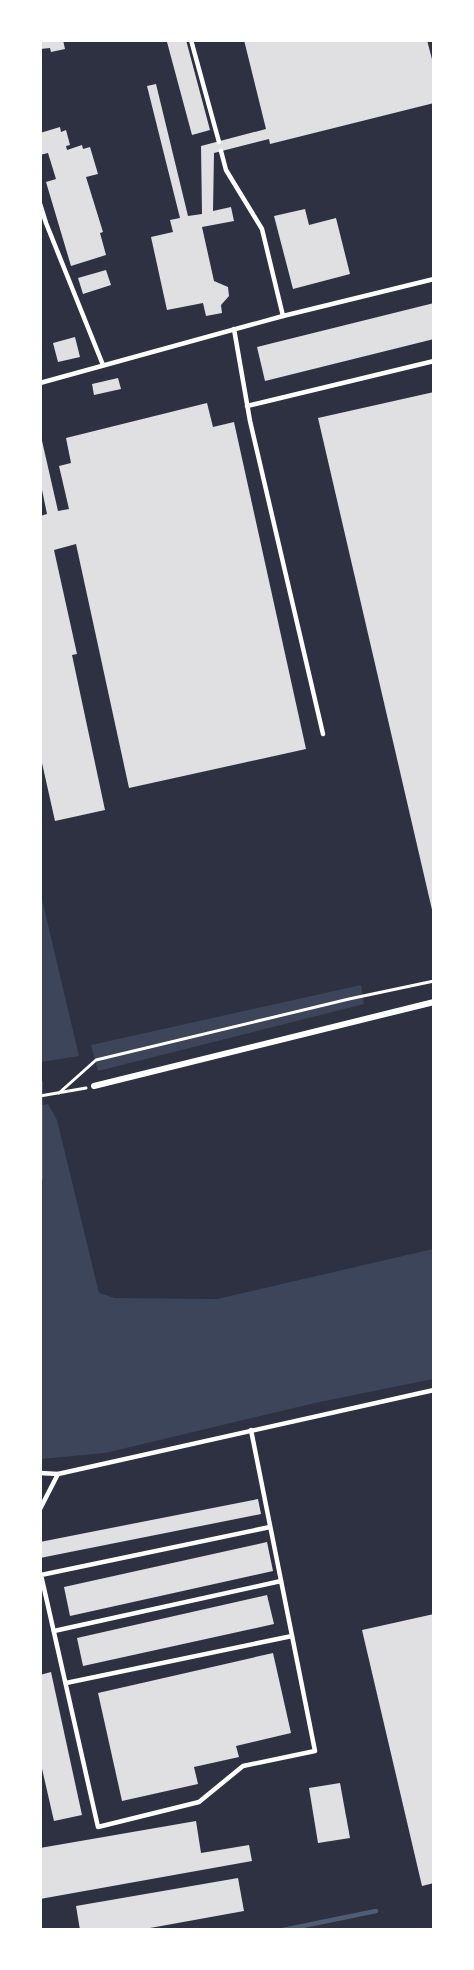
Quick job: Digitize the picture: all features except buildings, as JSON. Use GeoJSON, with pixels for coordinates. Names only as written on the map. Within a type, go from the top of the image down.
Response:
{"type":"FeatureCollection","features":[{"type":"Feature","properties":{"kind":"street"},"geometry":{"type":"LineString","coordinates":[[94,1086],[434,1002]]}},
{"type":"Feature","properties":{"kind":"lane"},"geometry":{"type":"LineString","coordinates":[[191,40],[219,141]]}},
{"type":"Feature","properties":{"kind":"lane"},"geometry":{"type":"LineString","coordinates":[[221,152],[226,170],[262,229],[283,316]]}},
{"type":"Feature","properties":{"kind":"lane"},"geometry":{"type":"LineString","coordinates":[[40,204],[103,365]]}},
{"type":"Feature","properties":{"kind":"lane"},"geometry":{"type":"LineString","coordinates":[[40,383],[283,316],[434,279]]}},
{"type":"Feature","properties":{"kind":"lane"},"geometry":{"type":"LineString","coordinates":[[234,329],[247,406],[323,734]]}},
{"type":"Feature","properties":{"kind":"lane"},"geometry":{"type":"LineString","coordinates":[[247,406],[434,361]]}},
{"type":"Feature","properties":{"kind":"lane"},"geometry":{"type":"LineString","coordinates":[[40,1473],[58,1473],[434,1390]]}},
{"type":"Feature","properties":{"kind":"lane"},"geometry":{"type":"LineString","coordinates":[[251,1430],[315,1750],[243,1766],[199,1802],[98,1827],[41,1575],[270,1527]]}},
{"type":"Feature","properties":{"kind":"lane"},"geometry":{"type":"LineString","coordinates":[[40,1509],[58,1473]]}},
{"type":"Feature","properties":{"kind":"lane"},"geometry":{"type":"LineString","coordinates":[[54,1631],[281,1581]]}},
{"type":"Feature","properties":{"kind":"lane"},"geometry":{"type":"LineString","coordinates":[[66,1683],[292,1636]]}},
{"type":"Feature","properties":{"kind":"path"},"geometry":{"type":"LineString","coordinates":[[59,1093],[96,1060],[349,999],[434,981]]}},
{"type":"Feature","properties":{"kind":"path"},"geometry":{"type":"LineString","coordinates":[[40,1096],[94,1086]]}},
{"type":"Feature","properties":{"kind":"shaded area"},"geometry":{"type":"Polygon","coordinates":[[[40,891],[79,1056],[41,1062],[40,1062],[40,891]]]}},
{"type":"Feature","properties":{"kind":"shaded area"},"geometry":{"type":"Polygon","coordinates":[[[361,985],[364,1004],[98,1071],[91,1045],[361,985]]]}},
{"type":"Feature","properties":{"kind":"shaded area"},"geometry":{"type":"Polygon","coordinates":[[[48,1104],[57,1120],[99,1293],[115,1298],[217,1299],[433,1249],[433,1379],[315,1403],[105,1453],[41,1459],[40,1105],[48,1104]]]}},
{"type":"Feature","properties":{"kind":"waterway"},"geometry":{"type":"LineString","coordinates":[[283,1930],[376,1911]]}},
{"type":"Feature","properties":{"kind":"railway"},"geometry":{"type":"LineString","coordinates":[[40,1082],[40,1179]]}}]}
